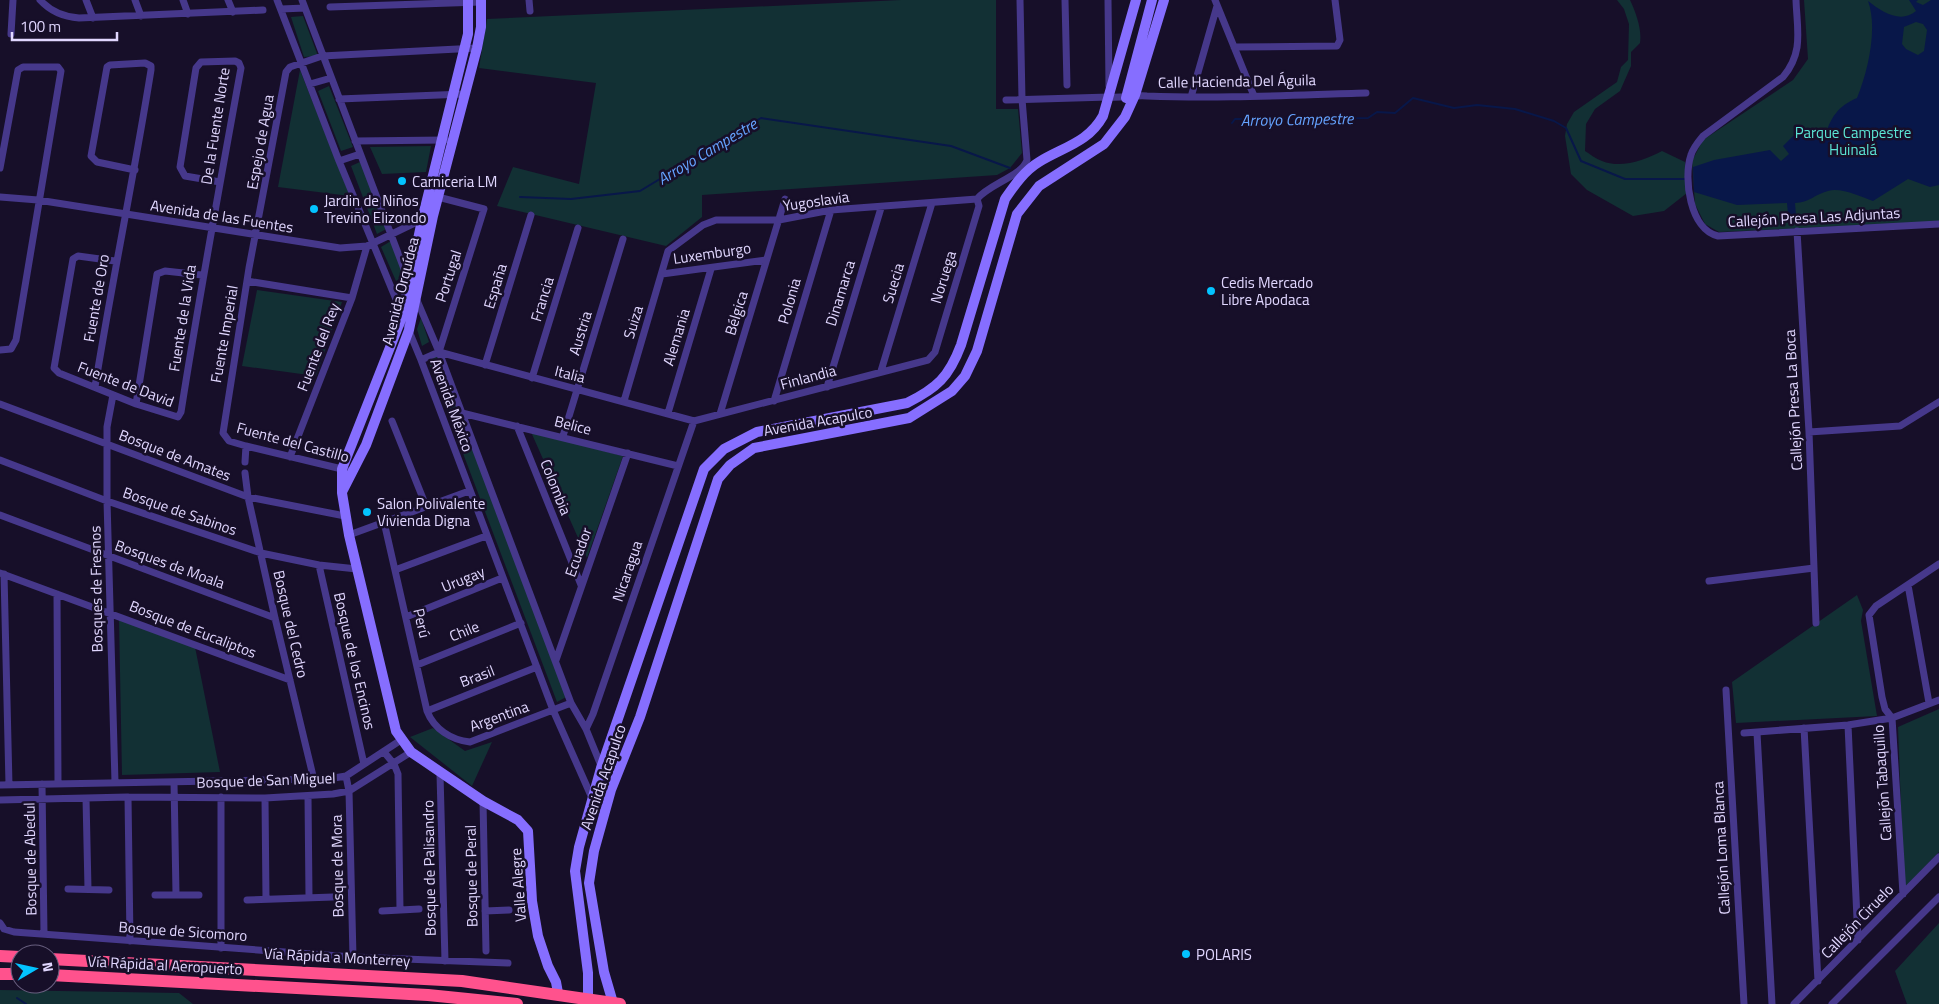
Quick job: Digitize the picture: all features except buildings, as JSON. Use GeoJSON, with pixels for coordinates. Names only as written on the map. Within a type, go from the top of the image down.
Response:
{"type":"FeatureCollection","features":[{"type":"Feature","properties":{"kind":"highway","name":"Vía Rápida a Monterrey"},"geometry":{"type":"LineString","coordinates":[[60,960],[443,980],[558,993],[617,1003]]}},
{"type":"Feature","properties":{"kind":"highway","name":"Vía Rápida al Aeropuerto"},"geometry":{"type":"LineString","coordinates":[[60,976],[428,995],[517,1004]]}},
{"type":"Feature","properties":{"kind":"street"},"geometry":{"type":"LineString","coordinates":[[11,34],[14,0]]}},
{"type":"Feature","properties":{"kind":"street"},"geometry":{"type":"LineString","coordinates":[[40,0],[52,11],[66,17],[93,18],[263,10]]}},
{"type":"Feature","properties":{"kind":"street"},"geometry":{"type":"LineString","coordinates":[[86,0],[93,18]]}},
{"type":"Feature","properties":{"kind":"street"},"geometry":{"type":"LineString","coordinates":[[135,0],[141,16]]}},
{"type":"Feature","properties":{"kind":"street"},"geometry":{"type":"LineString","coordinates":[[183,0],[188,14]]}},
{"type":"Feature","properties":{"kind":"street"},"geometry":{"type":"LineString","coordinates":[[228,0],[232,12]]}},
{"type":"Feature","properties":{"kind":"street","name":"Avenida México"},"geometry":{"type":"LineString","coordinates":[[277,0],[340,160],[370,244],[421,360],[537,668],[592,798],[604,817]]}},
{"type":"Feature","properties":{"kind":"street","name":"Avenida México"},"geometry":{"type":"LineString","coordinates":[[302,0],[415,298],[439,352],[571,703],[586,729],[611,790]]}},
{"type":"Feature","properties":{"kind":"street"},"geometry":{"type":"LineString","coordinates":[[529,0],[530,11]]}},
{"type":"Feature","properties":{"kind":"street"},"geometry":{"type":"LineString","coordinates":[[977,199],[987,189],[1024,167],[1027,163],[1022,99],[1020,0]]}},
{"type":"Feature","properties":{"kind":"street"},"geometry":{"type":"LineString","coordinates":[[1065,0],[1067,85]]}},
{"type":"Feature","properties":{"kind":"street"},"geometry":{"type":"LineString","coordinates":[[1108,0],[1109,96]]}},
{"type":"Feature","properties":{"kind":"street","name":"Avenida Acapulco"},"geometry":{"type":"LineString","coordinates":[[588,998],[588,973],[575,871],[601,768],[704,469],[724,449],[757,432],[907,403],[929,392],[943,379],[955,361],[961,345],[1000,209],[1005,199],[1015,184],[1037,163],[1078,143],[1089,135],[1104,116],[1136,0]]}},
{"type":"Feature","properties":{"kind":"street","name":"Avenida Acapulco"},"geometry":{"type":"LineString","coordinates":[[617,1003],[604,972],[589,883],[594,851],[611,790],[644,707],[718,479],[730,465],[754,448],[908,418],[952,391],[965,376],[977,351],[1016,214],[1039,186],[1104,144],[1116,131],[1129,110],[1152,0]]}},
{"type":"Feature","properties":{"kind":"street","name":"Avenida Acapulco"},"geometry":{"type":"LineString","coordinates":[[1131,97],[1164,0]]}},
{"type":"Feature","properties":{"kind":"street"},"geometry":{"type":"LineString","coordinates":[[1234,47],[1336,46],[1340,40],[1335,0]]}},
{"type":"Feature","properties":{"kind":"street","name":"Callejón Presa Las Adjuntas"},"geometry":{"type":"LineString","coordinates":[[1796,0],[1798,46],[1791,68],[1783,77],[1703,136],[1690,157],[1690,198],[1698,223],[1711,234],[1731,236],[1939,224]]}},
{"type":"Feature","properties":{"kind":"street","name":"Avenida Orquídea"},"geometry":{"type":"LineString","coordinates":[[411,752],[400,740],[393,721],[345,516],[342,470],[402,317],[422,220],[468,34],[469,1]]}},
{"type":"Feature","properties":{"kind":"street"},"geometry":{"type":"LineString","coordinates":[[330,7],[349,3],[481,1]]}},
{"type":"Feature","properties":{"kind":"street","name":"Avenida Orquídea"},"geometry":{"type":"LineString","coordinates":[[342,493],[354,472],[409,330],[433,216],[477,48],[481,27],[481,1]]}},
{"type":"Feature","properties":{"kind":"street"},"geometry":{"type":"LineString","coordinates":[[1216,3],[1254,96]]}},
{"type":"Feature","properties":{"kind":"street"},"geometry":{"type":"LineString","coordinates":[[1191,97],[1216,3]]}},
{"type":"Feature","properties":{"kind":"street"},"geometry":{"type":"LineString","coordinates":[[281,9],[305,8]]}},
{"type":"Feature","properties":{"kind":"street"},"geometry":{"type":"LineString","coordinates":[[301,62],[322,56],[477,48]]}},
{"type":"Feature","properties":{"kind":"street","name":"De la Fuente Norte"},"geometry":{"type":"LineString","coordinates":[[211,227],[220,182],[241,68],[240,63],[235,60],[202,62],[196,71],[180,171],[185,176],[220,182]]}},
{"type":"Feature","properties":{"kind":"street","name":"Espejo de Agua"},"geometry":{"type":"LineString","coordinates":[[256,235],[286,72],[290,67],[301,62]]}},
{"type":"Feature","properties":{"kind":"street","name":"Fuente de Oro"},"geometry":{"type":"LineString","coordinates":[[95,387],[116,261],[135,170],[151,66],[145,63],[108,66],[92,156],[97,162],[135,170]]}},
{"type":"Feature","properties":{"kind":"street"},"geometry":{"type":"LineString","coordinates":[[0,168],[16,74],[23,67],[60,69],[16,340],[11,349],[0,350]]}},
{"type":"Feature","properties":{"kind":"street"},"geometry":{"type":"LineString","coordinates":[[310,84],[331,78]]}},
{"type":"Feature","properties":{"kind":"street","name":"Calle Hacienda Del Águila"},"geometry":{"type":"LineString","coordinates":[[1006,100],[1109,96],[1191,97],[1366,93]]}},
{"type":"Feature","properties":{"kind":"street"},"geometry":{"type":"LineString","coordinates":[[339,99],[464,94]]}},
{"type":"Feature","properties":{"kind":"street"},"geometry":{"type":"LineString","coordinates":[[355,141],[453,140]]}},
{"type":"Feature","properties":{"kind":"street"},"geometry":{"type":"LineString","coordinates":[[340,160],[360,154]]}},
{"type":"Feature","properties":{"kind":"street","name":"Avenida de las Fuentes"},"geometry":{"type":"LineString","coordinates":[[0,197],[38,200],[340,248],[370,244],[433,216]]}},
{"type":"Feature","properties":{"kind":"street","name":"Portugal"},"geometry":{"type":"LineString","coordinates":[[438,198],[484,209],[439,352]]}},
{"type":"Feature","properties":{"kind":"street","name":"Bélgica"},"geometry":{"type":"LineString","coordinates":[[720,414],[785,198]]}},
{"type":"Feature","properties":{"kind":"street","name":"Yugoslavia"},"geometry":{"type":"LineString","coordinates":[[668,251],[710,221],[779,220],[831,210],[881,208],[977,199]]}},
{"type":"Feature","properties":{"kind":"street","name":"Noruega"},"geometry":{"type":"LineString","coordinates":[[928,360],[935,352],[979,206],[977,199]]}},
{"type":"Feature","properties":{"kind":"street","name":"Suecia"},"geometry":{"type":"LineString","coordinates":[[881,371],[932,203]]}},
{"type":"Feature","properties":{"kind":"street","name":"Dinamarca"},"geometry":{"type":"LineString","coordinates":[[826,387],[881,208]]}},
{"type":"Feature","properties":{"kind":"street","name":"Polonia"},"geometry":{"type":"LineString","coordinates":[[774,400],[831,210]]}},
{"type":"Feature","properties":{"kind":"street","name":"España"},"geometry":{"type":"LineString","coordinates":[[485,365],[531,215]]}},
{"type":"Feature","properties":{"kind":"street","name":"Fuente de la Vida"},"geometry":{"type":"LineString","coordinates":[[181,412],[211,227]]}},
{"type":"Feature","properties":{"kind":"street","name":"Francia"},"geometry":{"type":"LineString","coordinates":[[532,378],[578,228]]}},
{"type":"Feature","properties":{"kind":"street","name":"Callejón Presa La Boca"},"geometry":{"type":"LineString","coordinates":[[1797,231],[1809,432],[1816,623]]}},
{"type":"Feature","properties":{"kind":"street","name":"Fuente Imperial"},"geometry":{"type":"LineString","coordinates":[[225,437],[223,424],[256,235]]}},
{"type":"Feature","properties":{"kind":"street","name":"Austria"},"geometry":{"type":"LineString","coordinates":[[563,436],[623,239]]}},
{"type":"Feature","properties":{"kind":"street","name":"Fuente del Rey"},"geometry":{"type":"LineString","coordinates":[[290,457],[352,298],[370,244]]}},
{"type":"Feature","properties":{"kind":"street","name":"Suiza"},"geometry":{"type":"LineString","coordinates":[[624,401],[668,251]]}},
{"type":"Feature","properties":{"kind":"street","name":"Fuente de David"},"geometry":{"type":"LineString","coordinates":[[116,261],[78,256],[72,262],[53,363],[54,368],[59,373],[173,417],[178,417],[181,412]]}},
{"type":"Feature","properties":{"kind":"street","name":"Luxemburgo"},"geometry":{"type":"LineString","coordinates":[[662,274],[711,269],[766,260]]}},
{"type":"Feature","properties":{"kind":"street","name":"Alemania"},"geometry":{"type":"LineString","coordinates":[[668,413],[711,269]]}},
{"type":"Feature","properties":{"kind":"street"},"geometry":{"type":"LineString","coordinates":[[136,404],[156,278],[160,272],[165,271],[202,275]]}},
{"type":"Feature","properties":{"kind":"street"},"geometry":{"type":"LineString","coordinates":[[247,281],[352,298]]}},
{"type":"Feature","properties":{"kind":"street"},"geometry":{"type":"LineString","coordinates":[[421,360],[439,352]]}},
{"type":"Feature","properties":{"kind":"street","name":"Italia"},"geometry":{"type":"LineString","coordinates":[[439,352],[694,421]]}},
{"type":"Feature","properties":{"kind":"street","name":"Finlandia"},"geometry":{"type":"LineString","coordinates":[[694,421],[928,360]]}},
{"type":"Feature","properties":{"kind":"street","name":"Bosques de Fresnos"},"geometry":{"type":"LineString","coordinates":[[113,395],[108,417],[108,501],[115,782]]}},
{"type":"Feature","properties":{"kind":"street"},"geometry":{"type":"LineString","coordinates":[[1809,432],[1900,426],[1939,402]]}},
{"type":"Feature","properties":{"kind":"street","name":"Bosque de Amates"},"geometry":{"type":"LineString","coordinates":[[0,404],[248,497],[345,516]]}},
{"type":"Feature","properties":{"kind":"street","name":"Belice"},"geometry":{"type":"LineString","coordinates":[[462,413],[563,436],[678,466]]}},
{"type":"Feature","properties":{"kind":"street"},"geometry":{"type":"LineString","coordinates":[[392,421],[426,506]]}},
{"type":"Feature","properties":{"kind":"street","name":"Nicaragua"},"geometry":{"type":"LineString","coordinates":[[586,729],[593,714],[694,421]]}},
{"type":"Feature","properties":{"kind":"street","name":"Colombia"},"geometry":{"type":"LineString","coordinates":[[517,426],[581,585]]}},
{"type":"Feature","properties":{"kind":"street","name":"Fuente del Castillo"},"geometry":{"type":"LineString","coordinates":[[225,437],[229,441],[246,446],[354,472]]}},
{"type":"Feature","properties":{"kind":"street"},"geometry":{"type":"LineString","coordinates":[[245,462],[246,446]]}},
{"type":"Feature","properties":{"kind":"street","name":"Ecuador"},"geometry":{"type":"LineString","coordinates":[[556,660],[628,453]]}},
{"type":"Feature","properties":{"kind":"street","name":"Bosque de Sabinos"},"geometry":{"type":"LineString","coordinates":[[0,460],[108,501],[261,553],[319,565],[357,569]]}},
{"type":"Feature","properties":{"kind":"street","name":"Bosque del Cedro"},"geometry":{"type":"LineString","coordinates":[[245,473],[248,497],[275,618],[314,780]]}},
{"type":"Feature","properties":{"kind":"street"},"geometry":{"type":"LineString","coordinates":[[349,535],[469,491]]}},
{"type":"Feature","properties":{"kind":"street","name":"Bosques de Moala"},"geometry":{"type":"LineString","coordinates":[[0,515],[275,618]]}},
{"type":"Feature","properties":{"kind":"street","name":"Perú"},"geometry":{"type":"LineString","coordinates":[[384,522],[426,711],[437,728]]}},
{"type":"Feature","properties":{"kind":"street"},"geometry":{"type":"LineString","coordinates":[[395,570],[486,536]]}},
{"type":"Feature","properties":{"kind":"street"},"geometry":{"type":"LineString","coordinates":[[1929,703],[1908,585],[1939,564]]}},
{"type":"Feature","properties":{"kind":"street","name":"Bosque de los Encinos"},"geometry":{"type":"LineString","coordinates":[[319,565],[364,764]]}},
{"type":"Feature","properties":{"kind":"street"},"geometry":{"type":"LineString","coordinates":[[1710,581],[1814,568]]}},
{"type":"Feature","properties":{"kind":"street"},"geometry":{"type":"LineString","coordinates":[[2,574],[9,785]]}},
{"type":"Feature","properties":{"kind":"street","name":"Bosque de Eucaliptos"},"geometry":{"type":"LineString","coordinates":[[2,574],[290,680]]}},
{"type":"Feature","properties":{"kind":"street","name":"Urugay"},"geometry":{"type":"LineString","coordinates":[[406,617],[502,578]]}},
{"type":"Feature","properties":{"kind":"street","name":"Callejón Tabaquillo"},"geometry":{"type":"LineString","coordinates":[[1903,894],[1892,718],[1885,709],[1882,698],[1869,615],[1876,606],[1908,585]]}},
{"type":"Feature","properties":{"kind":"street"},"geometry":{"type":"LineString","coordinates":[[57,594],[58,783]]}},
{"type":"Feature","properties":{"kind":"street","name":"Chile"},"geometry":{"type":"LineString","coordinates":[[417,665],[521,623]]}},
{"type":"Feature","properties":{"kind":"street","name":"Brasil"},"geometry":{"type":"LineString","coordinates":[[426,711],[537,668]]}},
{"type":"Feature","properties":{"kind":"street","name":"Callejón Loma Blanca"},"geometry":{"type":"LineString","coordinates":[[1726,690],[1744,1004]]}},
{"type":"Feature","properties":{"kind":"street"},"geometry":{"type":"LineString","coordinates":[[1744,734],[1848,725],[1892,718],[1939,700]]}},
{"type":"Feature","properties":{"kind":"street","name":"Argentina"},"geometry":{"type":"LineString","coordinates":[[437,728],[454,738],[470,742],[571,703]]}},
{"type":"Feature","properties":{"kind":"street"},"geometry":{"type":"LineString","coordinates":[[1848,725],[1858,940]]}},
{"type":"Feature","properties":{"kind":"street"},"geometry":{"type":"LineString","coordinates":[[1804,728],[1818,981]]}},
{"type":"Feature","properties":{"kind":"street"},"geometry":{"type":"LineString","coordinates":[[1757,732],[1772,1004]]}},
{"type":"Feature","properties":{"kind":"street","name":"Bosque de San Miguel"},"geometry":{"type":"LineString","coordinates":[[0,785],[314,780],[346,776],[400,740]]}},
{"type":"Feature","properties":{"kind":"street"},"geometry":{"type":"LineString","coordinates":[[384,752],[394,764],[398,774],[400,910]]}},
{"type":"Feature","properties":{"kind":"street"},"geometry":{"type":"LineString","coordinates":[[411,752],[440,774],[483,801]]}},
{"type":"Feature","properties":{"kind":"street","name":"Bosque de San Miguel"},"geometry":{"type":"LineString","coordinates":[[0,800],[308,796],[349,791],[411,752]]}},
{"type":"Feature","properties":{"kind":"street","name":"Bosque de Palisandro"},"geometry":{"type":"LineString","coordinates":[[440,774],[445,961]]}},
{"type":"Feature","properties":{"kind":"street","name":"Bosque de Mora"},"geometry":{"type":"LineString","coordinates":[[346,776],[349,791],[353,957]]}},
{"type":"Feature","properties":{"kind":"street"},"geometry":{"type":"LineString","coordinates":[[174,782],[176,894]]}},
{"type":"Feature","properties":{"kind":"street","name":"Bosque de Abedul"},"geometry":{"type":"LineString","coordinates":[[42,784],[44,934]]}},
{"type":"Feature","properties":{"kind":"street"},"geometry":{"type":"LineString","coordinates":[[308,796],[309,897]]}},
{"type":"Feature","properties":{"kind":"street"},"geometry":{"type":"LineString","coordinates":[[128,797],[130,941]]}},
{"type":"Feature","properties":{"kind":"street"},"geometry":{"type":"LineString","coordinates":[[220,797],[221,948]]}},
{"type":"Feature","properties":{"kind":"street"},"geometry":{"type":"LineString","coordinates":[[86,798],[88,890]]}},
{"type":"Feature","properties":{"kind":"street"},"geometry":{"type":"LineString","coordinates":[[265,798],[266,899]]}},
{"type":"Feature","properties":{"kind":"street","name":"Valle Alegre"},"geometry":{"type":"LineString","coordinates":[[483,801],[518,820],[528,830],[532,901],[538,936],[546,962],[556,982],[558,993]]}},
{"type":"Feature","properties":{"kind":"street","name":"Bosque de Peral"},"geometry":{"type":"LineString","coordinates":[[483,801],[486,951]]}},
{"type":"Feature","properties":{"kind":"street","name":"Callejón Ciruelo"},"geometry":{"type":"LineString","coordinates":[[1794,1004],[1939,857]]}},
{"type":"Feature","properties":{"kind":"street"},"geometry":{"type":"LineString","coordinates":[[68,890],[108,890]]}},
{"type":"Feature","properties":{"kind":"street"},"geometry":{"type":"LineString","coordinates":[[155,895],[199,895]]}},
{"type":"Feature","properties":{"kind":"street"},"geometry":{"type":"LineString","coordinates":[[247,900],[333,897]]}},
{"type":"Feature","properties":{"kind":"street"},"geometry":{"type":"LineString","coordinates":[[1832,1004],[1939,897]]}},
{"type":"Feature","properties":{"kind":"street"},"geometry":{"type":"LineString","coordinates":[[382,911],[419,909]]}},
{"type":"Feature","properties":{"kind":"street"},"geometry":{"type":"LineString","coordinates":[[485,911],[509,910]]}},
{"type":"Feature","properties":{"kind":"street","name":"Bosque de Sicomoro"},"geometry":{"type":"LineString","coordinates":[[0,924],[8,931],[221,948],[353,957],[508,963]]}},
{"type":"Feature","properties":{"kind":"street"},"geometry":{"type":"LineString","coordinates":[[588,973],[604,972]]}},
{"type":"Feature","properties":{"kind":"green space"},"geometry":{"type":"Polygon","coordinates":[[[901,0],[996,0],[996,109],[1018,109],[1022,153],[1010,168],[997,175],[702,195],[702,217],[666,246],[497,206],[513,167],[579,184],[596,83],[479,68],[487,19],[901,0]]]}},
{"type":"Feature","properties":{"kind":"green space"},"geometry":{"type":"Polygon","coordinates":[[[1617,0],[1630,0],[1639,27],[1640,43],[1631,52],[1631,66],[1620,91],[1595,109],[1586,124],[1585,151],[1598,159],[1617,164],[1633,162],[1662,151],[1685,162],[1687,193],[1664,211],[1633,216],[1587,190],[1571,174],[1565,136],[1567,124],[1574,112],[1617,82],[1621,67],[1628,60],[1629,24],[1624,9],[1617,0]]]}},
{"type":"Feature","properties":{"kind":"green space","name":"Parque Campestre Huinalá"},"geometry":{"type":"Polygon","coordinates":[[[1804,0],[1939,0],[1939,222],[1719,232],[1705,224],[1695,204],[1692,161],[1703,140],[1793,80],[1808,59],[1804,0]]]}},
{"type":"Feature","properties":{"kind":"green space"},"geometry":{"type":"Polygon","coordinates":[[[303,16],[318,56],[304,57],[291,17],[303,16]]]}},
{"type":"Feature","properties":{"kind":"green space"},"geometry":{"type":"Polygon","coordinates":[[[300,70],[350,196],[278,187],[300,70]]]}},
{"type":"Feature","properties":{"kind":"green space"},"geometry":{"type":"Polygon","coordinates":[[[329,86],[353,147],[341,151],[318,91],[329,86]]]}},
{"type":"Feature","properties":{"kind":"green space"},"geometry":{"type":"Polygon","coordinates":[[[431,146],[426,172],[382,174],[370,147],[431,146]]]}},
{"type":"Feature","properties":{"kind":"green space"},"geometry":{"type":"Polygon","coordinates":[[[360,162],[388,228],[377,234],[351,166],[360,162]]]}},
{"type":"Feature","properties":{"kind":"green space"},"geometry":{"type":"Polygon","coordinates":[[[391,241],[405,275],[396,281],[381,247],[391,241]]]}},
{"type":"Feature","properties":{"kind":"green space"},"geometry":{"type":"Polygon","coordinates":[[[257,290],[342,302],[316,376],[242,366],[257,290]]]}},
{"type":"Feature","properties":{"kind":"green space"},"geometry":{"type":"Polygon","coordinates":[[[421,318],[429,342],[422,346],[417,329],[421,318]]]}},
{"type":"Feature","properties":{"kind":"green space"},"geometry":{"type":"Polygon","coordinates":[[[436,355],[568,696],[557,702],[427,358],[436,355]]]}},
{"type":"Feature","properties":{"kind":"green space"},"geometry":{"type":"Polygon","coordinates":[[[531,432],[623,456],[587,558],[531,432]]]}},
{"type":"Feature","properties":{"kind":"green space"},"geometry":{"type":"Polygon","coordinates":[[[1857,595],[1863,610],[1861,621],[1877,716],[1736,723],[1732,682],[1857,595]]]}},
{"type":"Feature","properties":{"kind":"green space"},"geometry":{"type":"Polygon","coordinates":[[[119,619],[195,647],[220,772],[122,775],[119,619]]]}},
{"type":"Feature","properties":{"kind":"green space"},"geometry":{"type":"Polygon","coordinates":[[[1939,709],[1939,852],[1904,888],[1898,727],[1939,709]]]}},
{"type":"Feature","properties":{"kind":"green space"},"geometry":{"type":"Polygon","coordinates":[[[433,728],[465,751],[492,742],[472,786],[410,737],[433,728]]]}},
{"type":"Feature","properties":{"kind":"green space"},"geometry":{"type":"Polygon","coordinates":[[[1939,923],[1939,1004],[1907,1004],[1895,971],[1939,923]]]}},
{"type":"Feature","properties":{"kind":"green space"},"geometry":{"type":"Polygon","coordinates":[[[0,990],[10,990],[10,994],[60,994],[60,991],[179,993],[193,1004],[0,1004],[0,990]]]}},
{"type":"Feature","properties":{"kind":"shaded area"},"geometry":{"type":"Polygon","coordinates":[[[1909,0],[1918,0],[1916,2],[1923,5],[1931,0],[1939,0],[1939,185],[1930,187],[1908,179],[1873,201],[1845,191],[1828,191],[1804,202],[1795,203],[1796,216],[1788,214],[1787,203],[1737,205],[1694,192],[1693,167],[1714,160],[1770,150],[1781,161],[1789,154],[1783,146],[1793,136],[1825,137],[1832,118],[1850,101],[1857,98],[1861,87],[1868,63],[1872,36],[1871,12],[1868,1],[1892,15],[1910,15],[1916,11],[1909,0]],[[1916,22],[1904,27],[1902,44],[1906,49],[1918,55],[1924,51],[1927,30],[1923,24],[1916,22]]]}},
{"type":"Feature","properties":{"kind":"waterway","name":"Arroyo Campestre"},"geometry":{"type":"LineString","coordinates":[[1232,123],[1235,119],[1368,118],[1377,112],[1395,113],[1413,98],[1454,108],[1477,105],[1515,109],[1554,121],[1566,128],[1581,161],[1625,179],[1686,179]]}},
{"type":"Feature","properties":{"kind":"waterway","name":"Arroyo Campestre"},"geometry":{"type":"LineString","coordinates":[[520,197],[571,199],[640,191],[761,118],[951,146],[1010,168]]}},
{"type":"Feature","properties":{"kind":"waterway"},"geometry":{"type":"LineString","coordinates":[[17,998],[26,1004]]}},
{"type":"Feature","properties":{"kind":"place","name":"Carniceria LM"},"geometry":{"type":"Point","coordinates":[402,181]}},
{"type":"Feature","properties":{"kind":"place","name":"Jardin de Niños Treviño Elizondo"},"geometry":{"type":"Point","coordinates":[314,209]}},
{"type":"Feature","properties":{"kind":"place","name":"Cedis Mercado Libre Apodaca"},"geometry":{"type":"Point","coordinates":[1211,291]}},
{"type":"Feature","properties":{"kind":"place","name":"Salon Polivalente Vivienda Digna"},"geometry":{"type":"Point","coordinates":[367,512]}},
{"type":"Feature","properties":{"kind":"place","name":"POLARIS"},"geometry":{"type":"Point","coordinates":[1186,954]}}]}
